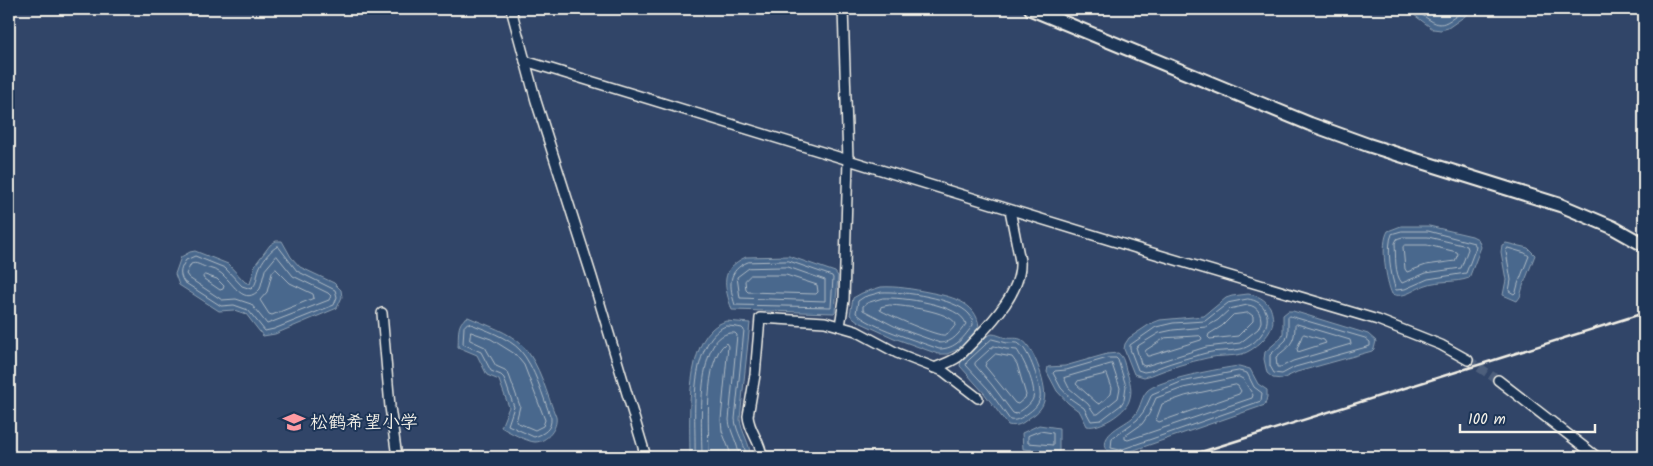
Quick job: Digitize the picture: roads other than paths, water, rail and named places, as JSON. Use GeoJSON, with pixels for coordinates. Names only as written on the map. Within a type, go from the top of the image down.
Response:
{"type":"FeatureCollection","features":[{"type":"Feature","properties":{"kind":"main road"},"geometry":{"type":"LineString","coordinates":[[1031,9],[1310,124],[1368,145],[1560,205],[1612,227],[1644,245]]}},
{"type":"Feature","properties":{"kind":"street"},"geometry":{"type":"LineString","coordinates":[[510,9],[536,101],[646,457]]}},
{"type":"Feature","properties":{"kind":"street"},"geometry":{"type":"LineString","coordinates":[[840,326],[844,300],[848,160],[843,9]]}},
{"type":"Feature","properties":{"kind":"street"},"geometry":{"type":"LineString","coordinates":[[525,61],[1010,210],[1378,320],[1441,345],[1468,360]]}},
{"type":"Feature","properties":{"kind":"street"},"geometry":{"type":"LineString","coordinates":[[934,368],[959,356],[991,323],[1006,302],[1018,280],[1021,268],[1010,210]]}},
{"type":"Feature","properties":{"kind":"street"},"geometry":{"type":"LineString","coordinates":[[382,313],[390,407],[397,457]]}},
{"type":"Feature","properties":{"kind":"street"},"geometry":{"type":"LineString","coordinates":[[762,457],[760,446],[748,422],[755,375],[760,318],[812,321],[856,331],[897,352],[943,371],[978,398]]}},
{"type":"Feature","properties":{"kind":"street"},"geometry":{"type":"LineString","coordinates":[[1498,380],[1596,457]]}},
{"type":"Feature","properties":{"kind":"water"},"geometry":{"type":"Polygon","coordinates":[[[1406,9],[1475,9],[1448,28],[1441,30],[1433,29],[1406,9]]]}},
{"type":"Feature","properties":{"kind":"water"},"geometry":{"type":"Polygon","coordinates":[[[1401,226],[1429,226],[1478,239],[1481,247],[1469,278],[1431,283],[1405,294],[1392,294],[1386,272],[1384,244],[1388,231],[1401,226]]]}},
{"type":"Feature","properties":{"kind":"water"},"geometry":{"type":"Polygon","coordinates":[[[276,241],[282,241],[291,257],[300,267],[334,283],[341,290],[342,297],[337,308],[275,334],[263,336],[246,314],[234,310],[219,311],[179,285],[175,274],[181,257],[195,251],[228,264],[245,282],[250,284],[255,265],[270,245],[276,241]]]}},
{"type":"Feature","properties":{"kind":"water"},"geometry":{"type":"Polygon","coordinates":[[[1506,243],[1528,248],[1535,255],[1517,301],[1503,295],[1506,280],[1501,252],[1502,245],[1506,243]]]}},
{"type":"Feature","properties":{"kind":"water"},"geometry":{"type":"Polygon","coordinates":[[[789,256],[835,272],[838,276],[834,313],[732,310],[726,286],[726,279],[731,267],[746,257],[789,256]]]}},
{"type":"Feature","properties":{"kind":"water"},"geometry":{"type":"Polygon","coordinates":[[[881,287],[910,289],[960,301],[973,311],[979,327],[961,348],[947,354],[938,354],[894,338],[859,322],[850,315],[853,298],[881,287]]]}},
{"type":"Feature","properties":{"kind":"water"},"geometry":{"type":"Polygon","coordinates":[[[1248,294],[1258,296],[1266,302],[1273,316],[1273,324],[1270,330],[1256,347],[1242,354],[1211,357],[1144,377],[1134,374],[1124,349],[1129,338],[1150,324],[1160,320],[1204,316],[1226,298],[1248,294]]]}},
{"type":"Feature","properties":{"kind":"water"},"geometry":{"type":"Polygon","coordinates":[[[1288,311],[1368,334],[1376,341],[1374,349],[1297,372],[1282,379],[1273,378],[1267,373],[1264,359],[1265,352],[1281,338],[1283,333],[1283,315],[1288,311]]]}},
{"type":"Feature","properties":{"kind":"water"},"geometry":{"type":"Polygon","coordinates":[[[468,317],[497,329],[518,341],[529,353],[543,380],[556,417],[555,426],[551,434],[544,440],[532,442],[501,427],[509,407],[499,380],[487,375],[477,355],[458,347],[460,326],[464,319],[468,317]]]}},
{"type":"Feature","properties":{"kind":"water"},"geometry":{"type":"Polygon","coordinates":[[[726,321],[750,323],[740,419],[749,447],[750,457],[690,457],[691,390],[697,355],[703,340],[712,329],[726,321]]]}},
{"type":"Feature","properties":{"kind":"water"},"geometry":{"type":"Polygon","coordinates":[[[992,334],[1022,340],[1027,344],[1042,378],[1045,395],[1042,406],[1034,415],[1017,425],[1008,425],[984,393],[960,366],[961,361],[987,336],[992,334]]]}},
{"type":"Feature","properties":{"kind":"water"},"geometry":{"type":"Polygon","coordinates":[[[1118,353],[1123,359],[1130,382],[1131,393],[1127,406],[1105,423],[1087,426],[1080,412],[1057,391],[1047,372],[1048,367],[1065,366],[1107,354],[1118,353]]]}},
{"type":"Feature","properties":{"kind":"water"},"geometry":{"type":"Polygon","coordinates":[[[1239,366],[1250,369],[1258,384],[1267,390],[1265,405],[1120,455],[1109,454],[1106,447],[1108,437],[1116,428],[1135,415],[1147,391],[1163,383],[1190,375],[1239,366]]]}},
{"type":"Feature","properties":{"kind":"water"},"geometry":{"type":"Polygon","coordinates":[[[1039,425],[1059,428],[1059,452],[1023,449],[1022,433],[1039,425]]]}},
{"type":"Feature","properties":{"kind":"tunnel"},"geometry":{"type":"LineString","coordinates":[[1468,360],[1498,380]]}},
{"type":"Feature","properties":{"kind":"railway"},"geometry":{"type":"LineString","coordinates":[[1185,457],[1644,313]]}},
{"type":"Feature","properties":{"kind":"place","name":"松鹤希望小学"},"geometry":{"type":"Point","coordinates":[294,422]}}]}
